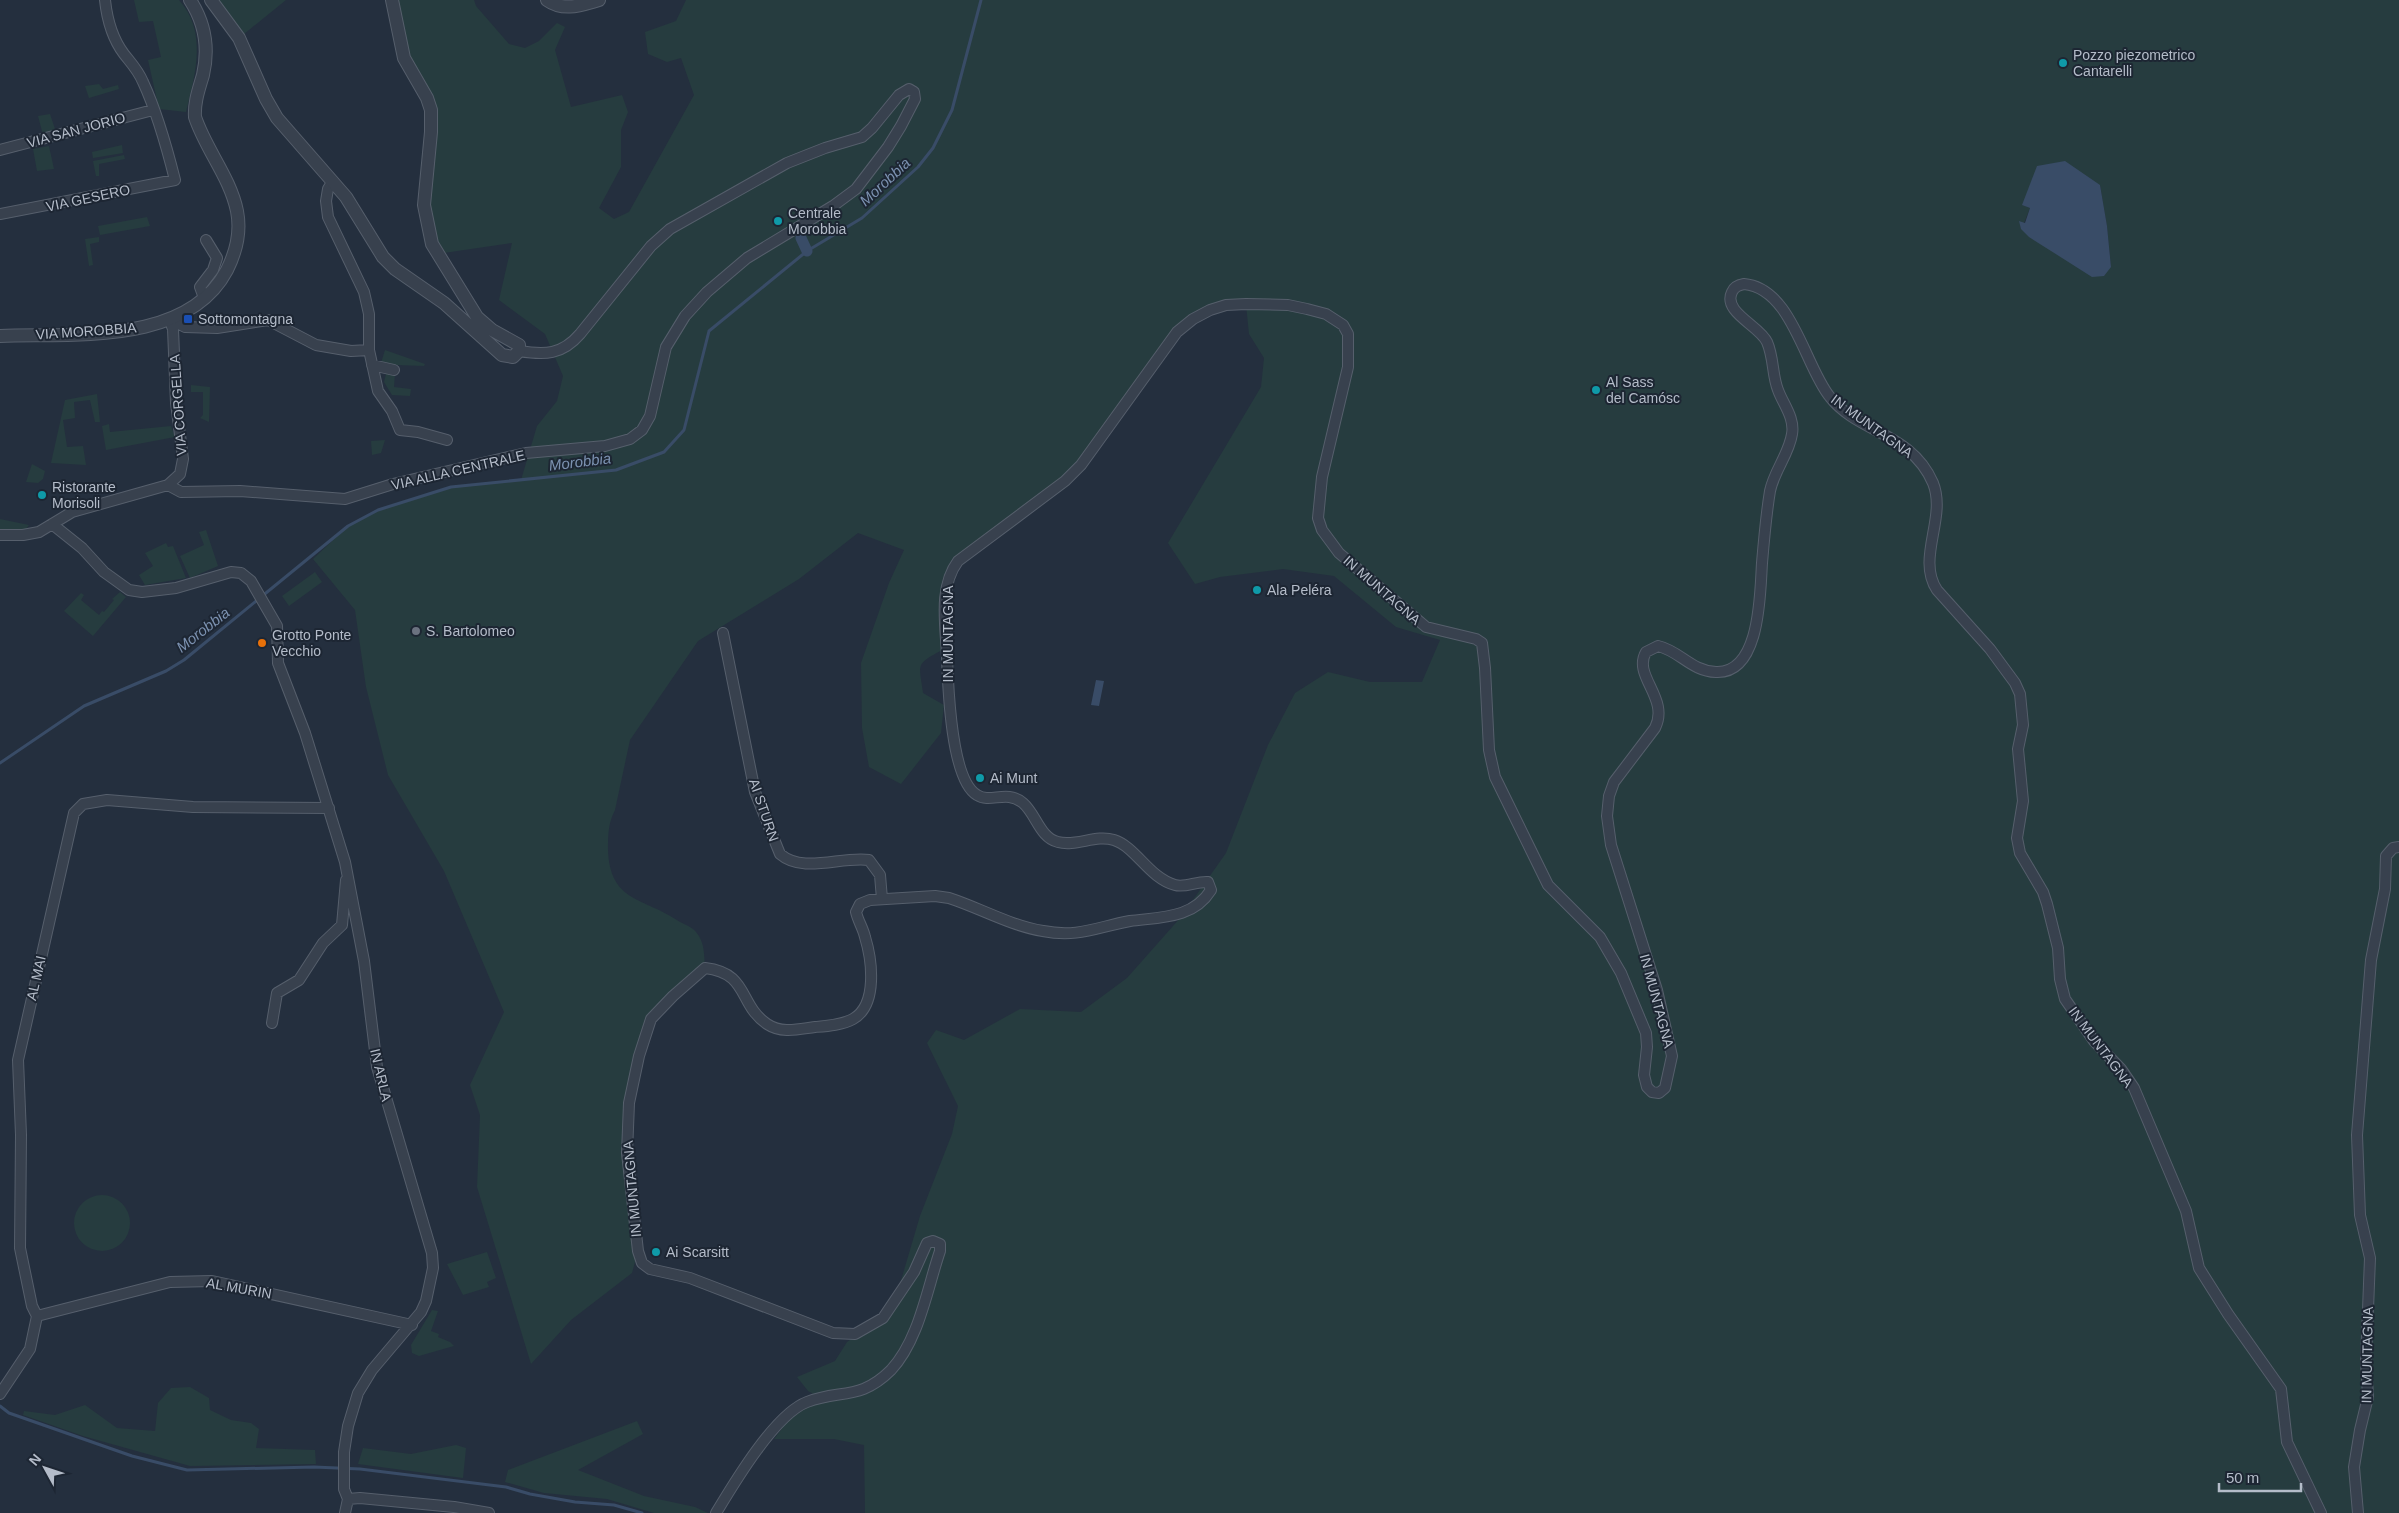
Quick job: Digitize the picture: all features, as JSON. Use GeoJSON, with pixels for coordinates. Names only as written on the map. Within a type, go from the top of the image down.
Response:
{"type":"FeatureCollection","features":[{"type":"Feature","properties":{"kind":"street"},"geometry":{"type":"LineString","coordinates":[[105,0],[109,25],[122,51],[139,73],[153,110]]}},
{"type":"Feature","properties":{"kind":"street","name":"VIA MOROBBIA"},"geometry":{"type":"LineString","coordinates":[[0,336],[120,331],[169,319],[204,298],[220,281],[230,264],[236,248],[238,221],[232,192],[195,117],[195,105],[205,64],[206,44],[202,23],[190,0]]}},
{"type":"Feature","properties":{"kind":"street"},"geometry":{"type":"LineString","coordinates":[[211,0],[239,38],[266,99],[277,118],[333,181],[357,212],[375,245],[388,263],[444,303],[502,355],[510,358],[518,353],[517,343],[492,330],[472,311],[432,244],[424,205],[431,132],[431,110],[427,98],[404,58],[392,0]]}},
{"type":"Feature","properties":{"kind":"street"},"geometry":{"type":"LineString","coordinates":[[547,0],[557,5],[568,7],[599,0]]}},
{"type":"Feature","properties":{"kind":"street","name":"VIA ALLA CENTRALE"},"geometry":{"type":"LineString","coordinates":[[168,485],[182,492],[240,491],[346,499],[393,484],[526,453],[605,446],[630,440],[642,430],[650,416],[666,347],[685,316],[707,292],[748,258],[833,206],[856,189],[892,140],[913,104],[914,92],[909,89],[902,92],[862,137],[825,148],[787,163],[670,229],[651,246],[572,342],[551,354],[518,353]]}},
{"type":"Feature","properties":{"kind":"street","name":"VIA SAN JORIO"},"geometry":{"type":"LineString","coordinates":[[0,150],[153,110]]}},
{"type":"Feature","properties":{"kind":"street","name":"VIA GESERO"},"geometry":{"type":"LineString","coordinates":[[0,214],[175,180],[168,151],[153,110]]}},
{"type":"Feature","properties":{"kind":"street"},"geometry":{"type":"LineString","coordinates":[[333,181],[326,200],[328,218],[364,292],[369,314],[369,350],[378,391],[392,411],[398,429],[447,440]]}},
{"type":"Feature","properties":{"kind":"street"},"geometry":{"type":"LineString","coordinates":[[204,298],[200,288],[213,270],[217,258],[206,240]]}},
{"type":"Feature","properties":{"kind":"street","name":"IN MUNTAGNA"},"geometry":{"type":"LineString","coordinates":[[716,1513],[763,1443],[784,1416],[807,1402],[854,1394],[871,1385],[891,1370],[914,1332],[940,1251],[940,1244],[933,1241],[927,1243],[914,1272],[883,1318],[855,1334],[833,1333],[690,1278],[650,1269],[642,1263],[638,1251],[627,1153],[629,1103],[639,1056],[651,1020],[673,996],[705,968],[718,970],[735,980],[754,1012],[776,1029],[784,1031],[827,1026],[853,1019],[863,1009],[871,985],[869,953],[856,912],[860,904],[870,900],[935,896],[950,898],[1040,931],[1076,934],[1130,921],[1177,915],[1196,907],[1206,898],[1211,890],[1208,882],[1200,881],[1178,886],[1162,880],[1115,840],[1102,839],[1070,844],[1056,842],[1047,836],[1025,804],[1016,798],[1005,795],[989,798],[978,796],[969,790],[964,780],[954,742],[949,708],[946,600],[949,573],[958,561],[1065,481],[1081,465],[1177,332],[1193,319],[1226,305],[1288,305],[1326,314],[1343,325],[1348,334],[1348,367],[1322,477],[1318,518],[1322,530],[1338,552],[1426,627],[1476,639],[1482,643],[1485,659],[1488,750],[1495,777],[1548,886],[1600,937],[1621,973],[1646,1033],[1647,1047],[1644,1075],[1647,1087],[1652,1092],[1659,1093],[1665,1088],[1669,1080],[1672,1056],[1657,990],[1611,845],[1608,807],[1614,782],[1655,728],[1658,720],[1657,700],[1643,669],[1642,661],[1646,652],[1658,646],[1694,666],[1715,672],[1726,671],[1733,668],[1741,659],[1757,626],[1770,491],[1774,474],[1787,449],[1793,431],[1791,420],[1778,389],[1775,369],[1767,341],[1732,306],[1730,294],[1736,286],[1744,284],[1753,286],[1780,306],[1801,340],[1830,398],[1840,407],[1902,445],[1924,469],[1931,480],[1937,500],[1930,557],[1932,581],[1937,590],[1999,661],[2015,683],[2022,700],[2023,726],[2018,749],[2023,801],[2017,844],[2023,861],[2047,904],[2058,948],[2063,993],[2094,1041],[2130,1082],[2186,1211],[2199,1268],[2228,1314],[2278,1382],[2283,1398],[2285,1425],[2291,1453],[2321,1513]]}},
{"type":"Feature","properties":{"kind":"street"},"geometry":{"type":"LineString","coordinates":[[169,319],[184,327],[217,328],[268,320],[316,345],[350,351],[369,350]]}},
{"type":"Feature","properties":{"kind":"street","name":"VIA CORGELLA"},"geometry":{"type":"LineString","coordinates":[[168,485],[180,474],[183,459],[176,403],[173,329],[169,319]]}},
{"type":"Feature","properties":{"kind":"street"},"geometry":{"type":"LineString","coordinates":[[372,365],[394,370]]}},
{"type":"Feature","properties":{"kind":"street"},"geometry":{"type":"LineString","coordinates":[[0,535],[23,535],[39,532],[72,512],[168,485]]}},
{"type":"Feature","properties":{"kind":"street","name":"IN ARLA"},"geometry":{"type":"LineString","coordinates":[[52,524],[82,548],[104,572],[129,590],[142,592],[176,588],[231,572],[242,573],[251,580],[273,619],[278,632],[278,663],[306,733],[330,808],[347,877],[362,952],[377,1066],[432,1253],[433,1268],[426,1301],[412,1325],[372,1370],[358,1394],[348,1426],[344,1452],[344,1479],[348,1499],[345,1513]]}},
{"type":"Feature","properties":{"kind":"street","name":"AI STURN"},"geometry":{"type":"LineString","coordinates":[[723,633],[755,792],[780,854],[788,861],[801,863],[869,860],[880,875],[882,899]]}},
{"type":"Feature","properties":{"kind":"street","name":"AL MAI"},"geometry":{"type":"LineString","coordinates":[[0,1394],[30,1349],[37,1316],[20,1248],[21,1136],[18,1060],[74,813],[83,804],[107,800],[192,807],[330,808]]}},
{"type":"Feature","properties":{"kind":"street","name":"IN MUNTAGNA"},"geometry":{"type":"LineString","coordinates":[[2358,1513],[2354,1485],[2356,1450],[2367,1405],[2366,1342],[2370,1258],[2360,1216],[2357,1134],[2371,960],[2382,907],[2386,856],[2393,848],[2399,847]]}},
{"type":"Feature","properties":{"kind":"street"},"geometry":{"type":"LineString","coordinates":[[272,1023],[277,993],[299,980],[323,944],[342,925],[347,877]]}},
{"type":"Feature","properties":{"kind":"street","name":"AL MURIN"},"geometry":{"type":"LineString","coordinates":[[37,1316],[170,1282],[191,1280],[212,1281],[412,1325]]}},
{"type":"Feature","properties":{"kind":"street"},"geometry":{"type":"LineString","coordinates":[[348,1499],[360,1498],[444,1506],[489,1513]]}},
{"type":"Feature","properties":{"kind":"green space"},"geometry":{"type":"Polygon","coordinates":[[[134,0],[179,0],[188,12],[194,26],[197,54],[186,112],[159,109],[148,60],[161,57],[153,21],[139,22],[134,0]]]}},
{"type":"Feature","properties":{"kind":"green space"},"geometry":{"type":"Polygon","coordinates":[[[218,0],[286,0],[244,34],[218,0]]]}},
{"type":"Feature","properties":{"kind":"green space"},"geometry":{"type":"Polygon","coordinates":[[[392,0],[474,0],[476,6],[509,44],[525,48],[539,41],[557,23],[565,27],[555,50],[571,107],[622,95],[628,112],[621,130],[621,167],[599,208],[614,219],[629,212],[694,95],[681,58],[667,62],[648,54],[645,32],[676,21],[686,0],[2399,0],[2399,1513],[865,1513],[864,1445],[834,1439],[774,1439],[790,1418],[822,1399],[808,1391],[797,1377],[835,1361],[847,1342],[892,1311],[920,1216],[952,1134],[958,1106],[927,1043],[936,1030],[964,1040],[1020,1009],[1081,1012],[1127,978],[1181,917],[1226,853],[1268,745],[1295,693],[1328,672],[1370,682],[1422,682],[1440,640],[1396,627],[1334,576],[1283,569],[1220,577],[1195,584],[1168,543],[1261,387],[1264,358],[1249,334],[1246,304],[1193,319],[1081,465],[949,573],[942,650],[923,662],[920,670],[923,693],[944,705],[941,733],[901,784],[869,767],[862,728],[861,663],[889,583],[904,550],[858,533],[799,579],[698,641],[630,740],[609,830],[608,850],[610,867],[615,880],[631,896],[694,930],[703,945],[705,968],[662,1007],[639,1056],[627,1153],[638,1251],[632,1273],[571,1320],[531,1364],[477,1187],[480,1115],[470,1085],[504,1012],[444,871],[388,775],[366,687],[355,610],[313,559],[348,526],[378,510],[451,487],[521,480],[537,426],[557,401],[563,376],[545,334],[499,300],[512,243],[437,254],[429,234],[432,120],[407,67],[392,0]],[[2100,185],[2023,205],[2030,208],[2024,223],[2019,221],[2111,267],[2100,185]]]}},
{"type":"Feature","properties":{"kind":"green space"},"geometry":{"type":"Polygon","coordinates":[[[99,84],[103,89],[118,85],[119,89],[89,98],[85,86],[99,84]]]}},
{"type":"Feature","properties":{"kind":"green space"},"geometry":{"type":"Polygon","coordinates":[[[50,114],[56,132],[43,135],[38,116],[50,114]]]}},
{"type":"Feature","properties":{"kind":"green space"},"geometry":{"type":"Polygon","coordinates":[[[122,145],[123,153],[93,158],[92,152],[122,145]]]}},
{"type":"Feature","properties":{"kind":"green space"},"geometry":{"type":"Polygon","coordinates":[[[49,146],[54,169],[37,171],[33,149],[49,146]]]}},
{"type":"Feature","properties":{"kind":"green space"},"geometry":{"type":"Polygon","coordinates":[[[124,155],[125,159],[99,164],[99,176],[96,176],[93,161],[124,155]]]}},
{"type":"Feature","properties":{"kind":"green space"},"geometry":{"type":"Polygon","coordinates":[[[147,217],[150,226],[100,235],[98,226],[147,217]]]}},
{"type":"Feature","properties":{"kind":"green space"},"geometry":{"type":"Polygon","coordinates":[[[99,237],[99,242],[90,244],[93,265],[89,266],[85,239],[99,237]]]}},
{"type":"Feature","properties":{"kind":"green space"},"geometry":{"type":"Polygon","coordinates":[[[385,350],[425,364],[424,366],[396,365],[395,368],[381,363],[385,350]]]}},
{"type":"Feature","properties":{"kind":"green space"},"geometry":{"type":"Polygon","coordinates":[[[389,371],[395,372],[394,387],[411,389],[410,396],[392,395],[384,382],[389,371]]]}},
{"type":"Feature","properties":{"kind":"green space"},"geometry":{"type":"Polygon","coordinates":[[[191,385],[210,387],[209,422],[200,418],[203,415],[203,392],[191,392],[191,385]]]}},
{"type":"Feature","properties":{"kind":"green space"},"geometry":{"type":"Polygon","coordinates":[[[97,394],[100,422],[95,422],[90,400],[74,402],[75,418],[63,420],[67,447],[83,446],[86,465],[51,463],[65,400],[97,394]]]}},
{"type":"Feature","properties":{"kind":"green space"},"geometry":{"type":"Polygon","coordinates":[[[109,424],[110,432],[171,426],[175,437],[106,450],[102,426],[109,424]]]}},
{"type":"Feature","properties":{"kind":"green space"},"geometry":{"type":"Polygon","coordinates":[[[385,440],[381,453],[372,455],[371,441],[385,440]]]}},
{"type":"Feature","properties":{"kind":"green space"},"geometry":{"type":"Polygon","coordinates":[[[32,464],[45,471],[43,479],[38,483],[26,482],[32,464]]]}},
{"type":"Feature","properties":{"kind":"green space"},"geometry":{"type":"Polygon","coordinates":[[[0,519],[29,525],[26,529],[0,531],[0,519]]]}},
{"type":"Feature","properties":{"kind":"green space"},"geometry":{"type":"Polygon","coordinates":[[[206,530],[218,566],[190,578],[180,556],[204,545],[199,532],[206,530]]]}},
{"type":"Feature","properties":{"kind":"green space"},"geometry":{"type":"Polygon","coordinates":[[[166,543],[168,547],[173,546],[186,578],[145,585],[139,575],[153,566],[145,553],[166,543]]]}},
{"type":"Feature","properties":{"kind":"green space"},"geometry":{"type":"Polygon","coordinates":[[[315,572],[322,582],[289,606],[282,596],[315,572]]]}},
{"type":"Feature","properties":{"kind":"green space"},"geometry":{"type":"Polygon","coordinates":[[[120,592],[126,597],[93,636],[64,611],[81,593],[84,595],[81,600],[99,615],[102,611],[104,612],[114,600],[112,599],[120,592]]]}},
{"type":"Feature","properties":{"kind":"green space"},"geometry":{"type":"Polygon","coordinates":[[[96,1195],[108,1195],[118,1199],[126,1207],[130,1223],[126,1239],[118,1247],[108,1251],[96,1251],[86,1247],[78,1239],[74,1229],[74,1217],[78,1207],[86,1199],[96,1195]]]}},
{"type":"Feature","properties":{"kind":"green space"},"geometry":{"type":"Polygon","coordinates":[[[487,1252],[496,1278],[487,1282],[489,1287],[463,1295],[447,1264],[487,1252]]]}},
{"type":"Feature","properties":{"kind":"green space"},"geometry":{"type":"Polygon","coordinates":[[[432,1310],[438,1311],[431,1331],[439,1334],[438,1337],[450,1342],[454,1346],[419,1356],[412,1353],[411,1345],[432,1310]]]}},
{"type":"Feature","properties":{"kind":"green space"},"geometry":{"type":"Polygon","coordinates":[[[190,1387],[209,1398],[210,1410],[231,1420],[251,1423],[259,1429],[256,1448],[315,1450],[316,1464],[190,1466],[83,1436],[23,1415],[24,1411],[55,1415],[85,1405],[117,1428],[155,1431],[158,1403],[171,1388],[190,1387]]]}},
{"type":"Feature","properties":{"kind":"green space"},"geometry":{"type":"Polygon","coordinates":[[[637,1421],[643,1434],[578,1470],[644,1496],[695,1507],[708,1513],[654,1513],[607,1499],[544,1493],[505,1482],[508,1470],[637,1421]]]}},
{"type":"Feature","properties":{"kind":"green space"},"geometry":{"type":"Polygon","coordinates":[[[456,1445],[466,1448],[463,1478],[358,1464],[363,1448],[411,1454],[456,1445]]]}},
{"type":"Feature","properties":{"kind":"water"},"geometry":{"type":"Polygon","coordinates":[[[2065,161],[2100,185],[2111,267],[2104,276],[2092,277],[2029,237],[2021,229],[2019,221],[2025,223],[2030,208],[2022,205],[2037,166],[2065,161]]]}},
{"type":"Feature","properties":{"kind":"water"},"geometry":{"type":"Polygon","coordinates":[[[1096,680],[1104,681],[1099,706],[1091,705],[1096,680]]]}},
{"type":"Feature","properties":{"kind":"waterway","name":"Morobbia"},"geometry":{"type":"LineString","coordinates":[[0,763],[84,706],[166,671],[184,660],[348,526],[378,510],[451,487],[616,470],[664,452],[684,430],[709,331],[807,251],[862,218],[918,167],[933,148],[952,110],[981,0]]}},
{"type":"Feature","properties":{"kind":"waterway"},"geometry":{"type":"LineString","coordinates":[[801,238],[807,251]]}},
{"type":"Feature","properties":{"kind":"waterway"},"geometry":{"type":"LineString","coordinates":[[0,1406],[9,1413],[132,1456],[187,1470],[314,1467],[360,1469],[506,1487],[530,1494],[575,1502],[614,1505],[642,1513]]}},
{"type":"Feature","properties":{"kind":"place","name":"Pozzo piezometrico Cantarelli"},"geometry":{"type":"Point","coordinates":[2063,63]}},
{"type":"Feature","properties":{"kind":"place","name":"Centrale Morobbia"},"geometry":{"type":"Point","coordinates":[778,221]}},
{"type":"Feature","properties":{"kind":"place","name":"Sottomontagna"},"geometry":{"type":"Point","coordinates":[188,319]}},
{"type":"Feature","properties":{"kind":"place","name":"Al Sass del Camósc"},"geometry":{"type":"Point","coordinates":[1596,390]}},
{"type":"Feature","properties":{"kind":"place","name":"Ristorante Morisoli"},"geometry":{"type":"Point","coordinates":[42,495]}},
{"type":"Feature","properties":{"kind":"place","name":"Ala Peléra"},"geometry":{"type":"Point","coordinates":[1257,590]}},
{"type":"Feature","properties":{"kind":"place","name":"S. Bartolomeo"},"geometry":{"type":"Point","coordinates":[416,631]}},
{"type":"Feature","properties":{"kind":"place","name":"Grotto Ponte Vecchio"},"geometry":{"type":"Point","coordinates":[262,643]}},
{"type":"Feature","properties":{"kind":"place","name":"Ai Munt"},"geometry":{"type":"Point","coordinates":[980,778]}},
{"type":"Feature","properties":{"kind":"place","name":"Ai Scarsitt"},"geometry":{"type":"Point","coordinates":[656,1252]}}]}
